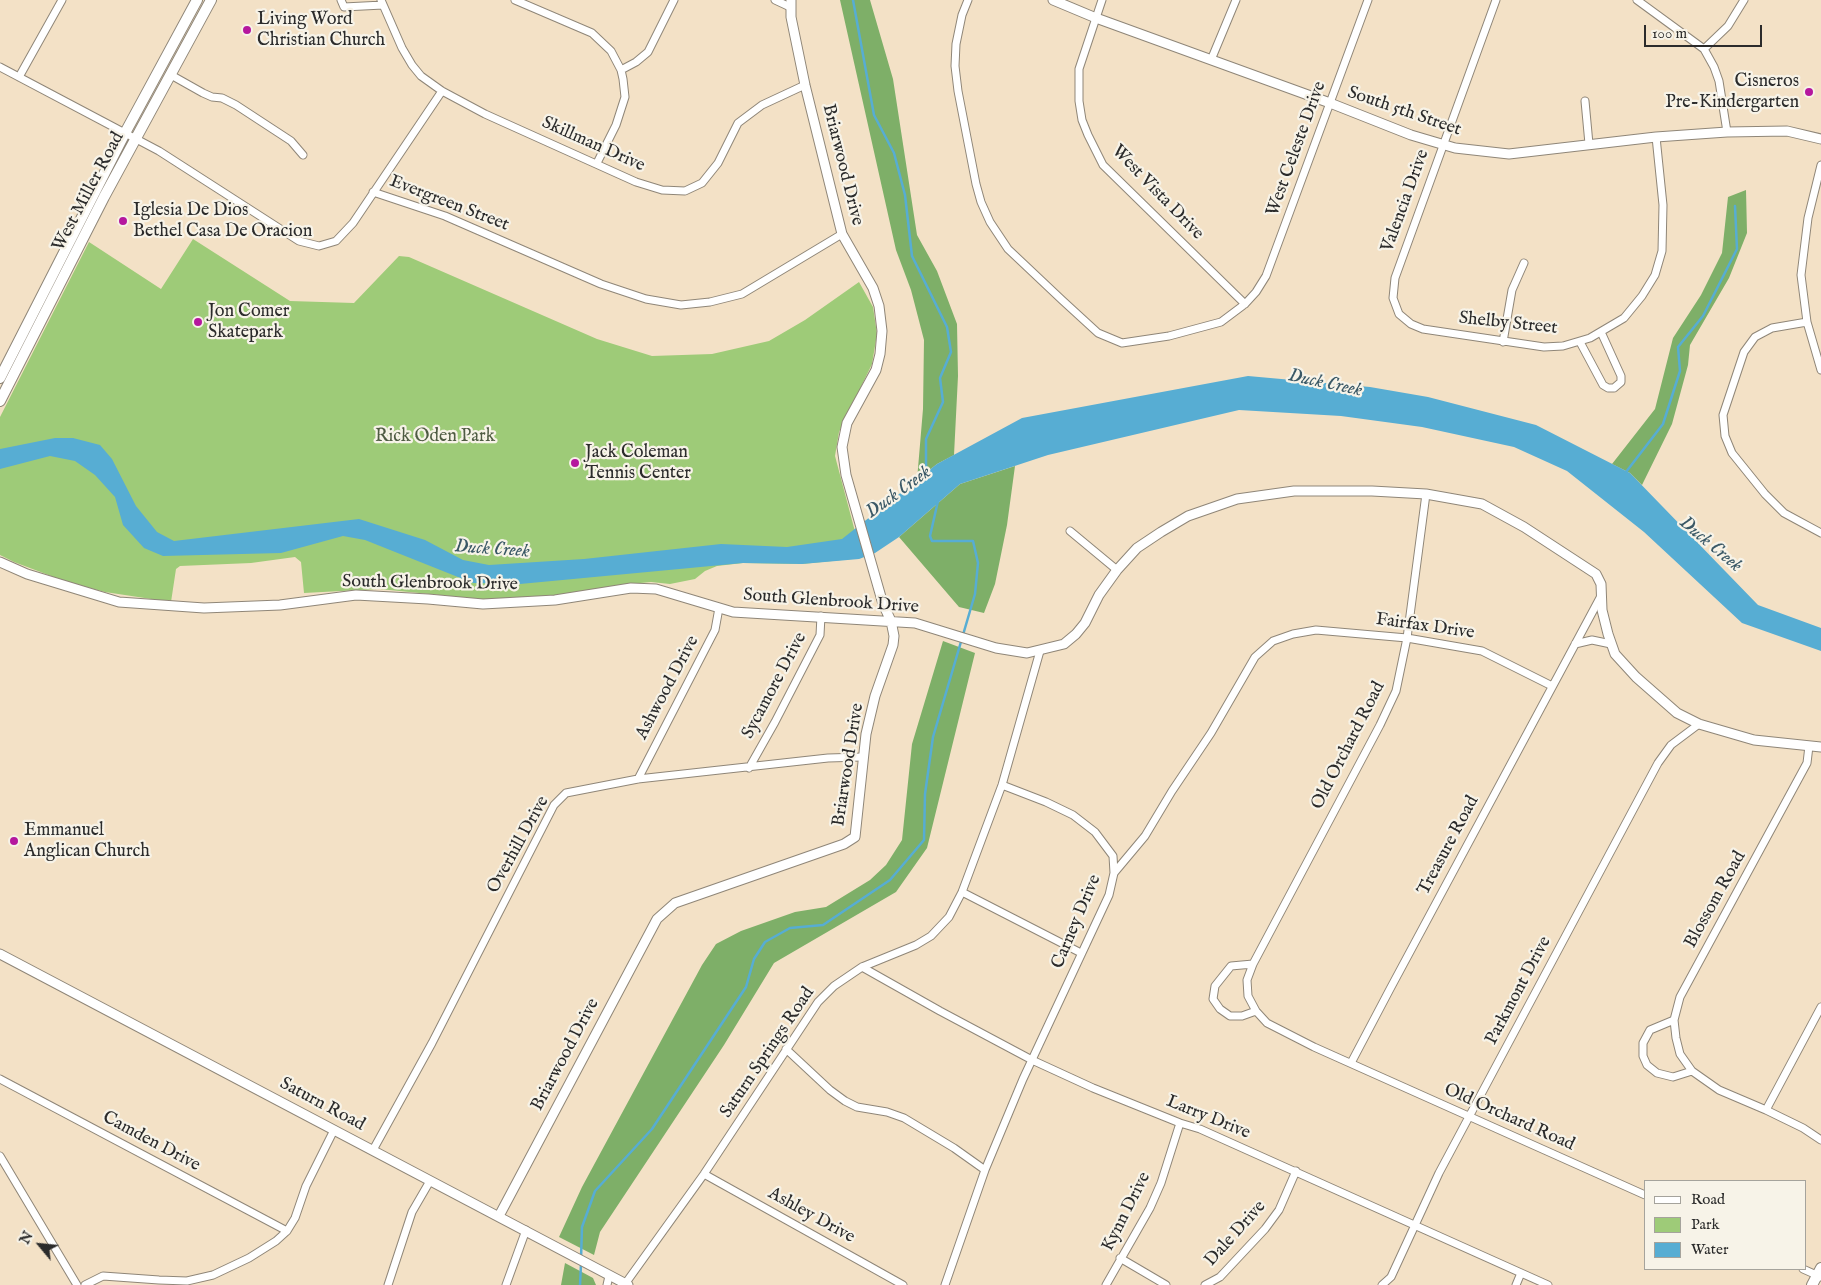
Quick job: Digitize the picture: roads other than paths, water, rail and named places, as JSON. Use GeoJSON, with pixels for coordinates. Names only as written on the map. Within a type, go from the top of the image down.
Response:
{"type":"FeatureCollection","features":[{"type":"Feature","properties":{"kind":"main road","name":"West Miller Road"},"geometry":{"type":"LineString","coordinates":[[0,401],[4,374],[125,133],[197,0]]}},
{"type":"Feature","properties":{"kind":"main road","name":"West Miller Road"},"geometry":{"type":"LineString","coordinates":[[4,374],[211,0]]}},
{"type":"Feature","properties":{"kind":"street"},"geometry":{"type":"LineString","coordinates":[[19,77],[62,0]]}},
{"type":"Feature","properties":{"kind":"street"},"geometry":{"type":"LineString","coordinates":[[341,0],[344,7],[382,3]]}},
{"type":"Feature","properties":{"kind":"street"},"geometry":{"type":"LineString","coordinates":[[515,0],[592,33],[611,51],[624,80],[624,97],[616,124],[596,163]]}},
{"type":"Feature","properties":{"kind":"street"},"geometry":{"type":"LineString","coordinates":[[620,70],[636,62],[648,52],[674,0]]}},
{"type":"Feature","properties":{"kind":"street"},"geometry":{"type":"LineString","coordinates":[[776,0],[791,4]]}},
{"type":"Feature","properties":{"kind":"street","name":"West Celeste Drive"},"geometry":{"type":"LineString","coordinates":[[968,0],[962,15],[956,44],[955,66],[967,142],[981,202],[990,222],[1008,249],[1098,332],[1122,343],[1169,336],[1221,322],[1246,304],[1266,276],[1368,0]]}},
{"type":"Feature","properties":{"kind":"street","name":"South 5th Street"},"geometry":{"type":"LineString","coordinates":[[1053,0],[1096,18],[1442,145],[1472,151],[1509,154],[1656,137],[1727,132],[1787,131],[1821,139]]}},
{"type":"Feature","properties":{"kind":"street","name":"West Vista Drive"},"geometry":{"type":"LineString","coordinates":[[1102,0],[1079,69],[1079,101],[1082,120],[1099,157],[1103,164],[1136,198],[1246,304]]}},
{"type":"Feature","properties":{"kind":"street"},"geometry":{"type":"LineString","coordinates":[[1211,60],[1236,0]]}},
{"type":"Feature","properties":{"kind":"street","name":"Valencia Drive"},"geometry":{"type":"LineString","coordinates":[[1411,324],[1399,314],[1393,298],[1394,278],[1496,0]]}},
{"type":"Feature","properties":{"kind":"street"},"geometry":{"type":"LineString","coordinates":[[1637,0],[1704,49],[1719,81],[1727,132]]}},
{"type":"Feature","properties":{"kind":"street"},"geometry":{"type":"LineString","coordinates":[[1704,49],[1728,26],[1744,0]]}},
{"type":"Feature","properties":{"kind":"street","name":"Skillman Drive"},"geometry":{"type":"LineString","coordinates":[[382,3],[402,48],[421,76],[485,114],[636,182],[662,190],[685,191],[702,183],[713,170],[738,123],[762,105],[805,85]]}},
{"type":"Feature","properties":{"kind":"street","name":"Briarwood Drive"},"geometry":{"type":"LineString","coordinates":[[499,1216],[656,919],[674,903],[844,844],[855,837],[862,757],[866,734],[875,696],[893,645],[894,636],[891,620],[883,604],[846,475],[842,446],[847,423],[876,370],[880,354],[882,331],[879,306],[873,288],[842,234],[805,85],[791,17],[791,4]]}},
{"type":"Feature","properties":{"kind":"street","name":"Evergreen Street"},"geometry":{"type":"LineString","coordinates":[[0,67],[159,150],[299,241],[319,246],[336,241],[353,223],[373,192],[453,220],[601,284],[646,299],[681,305],[710,302],[742,294],[842,234]]}},
{"type":"Feature","properties":{"kind":"street"},"geometry":{"type":"LineString","coordinates":[[171,75],[203,93],[222,98],[236,105],[291,141],[303,155]]}},
{"type":"Feature","properties":{"kind":"street"},"geometry":{"type":"LineString","coordinates":[[373,192],[442,90]]}},
{"type":"Feature","properties":{"kind":"street"},"geometry":{"type":"LineString","coordinates":[[1586,101],[1589,144]]}},
{"type":"Feature","properties":{"kind":"street","name":"Shelby Street"},"geometry":{"type":"LineString","coordinates":[[1411,324],[1423,329],[1544,347],[1563,346],[1580,342],[1624,318],[1642,296],[1655,275],[1662,251],[1663,205],[1656,137]]}},
{"type":"Feature","properties":{"kind":"street"},"geometry":{"type":"LineString","coordinates":[[1821,165],[1808,218],[1802,275],[1808,322],[1821,370]]}},
{"type":"Feature","properties":{"kind":"street"},"geometry":{"type":"LineString","coordinates":[[1502,342],[1512,290],[1524,263]]}},
{"type":"Feature","properties":{"kind":"street"},"geometry":{"type":"LineString","coordinates":[[1808,322],[1772,328],[1755,337],[1744,352],[1723,415],[1726,436],[1732,453],[1760,487],[1784,513],[1821,533]]}},
{"type":"Feature","properties":{"kind":"street"},"geometry":{"type":"LineString","coordinates":[[1580,342],[1603,385],[1608,388],[1614,388],[1621,382],[1621,376],[1601,332]]}},
{"type":"Feature","properties":{"kind":"street","name":"South Glenbrook Drive"},"geometry":{"type":"LineString","coordinates":[[0,562],[37,577],[119,602],[204,608],[280,605],[356,595],[483,604],[555,600],[631,588],[656,589],[733,612],[916,623],[996,648],[1027,653],[1064,644],[1076,634],[1085,624],[1099,595],[1117,570],[1138,548],[1160,532],[1188,516],[1237,499],[1294,491],[1319,490],[1426,494],[1482,504],[1524,527],[1596,574],[1601,584],[1602,610],[1611,644],[1616,654],[1636,677],[1677,713],[1699,724],[1754,740],[1821,747]]}},
{"type":"Feature","properties":{"kind":"street","name":"Old Orchard Road"},"geometry":{"type":"LineString","coordinates":[[1426,494],[1406,638],[1396,691],[1380,725],[1253,964],[1247,980],[1248,996],[1256,1011],[1267,1023],[1644,1196]]}},
{"type":"Feature","properties":{"kind":"street"},"geometry":{"type":"LineString","coordinates":[[1070,531],[1117,570]]}},
{"type":"Feature","properties":{"kind":"street","name":"Treasure Road"},"geometry":{"type":"LineString","coordinates":[[1351,1063],[1602,596]]}},
{"type":"Feature","properties":{"kind":"street","name":"Ashwood Drive"},"geometry":{"type":"LineString","coordinates":[[638,779],[715,630],[718,608]]}},
{"type":"Feature","properties":{"kind":"street","name":"Sycamore Drive"},"geometry":{"type":"LineString","coordinates":[[748,768],[775,722],[820,635],[821,616]]}},
{"type":"Feature","properties":{"kind":"street","name":"Fairfax Drive"},"geometry":{"type":"LineString","coordinates":[[1316,630],[1406,638],[1482,651],[1552,686]]}},
{"type":"Feature","properties":{"kind":"street","name":"Carney Drive"},"geometry":{"type":"LineString","coordinates":[[945,1285],[985,1170],[1032,1060],[1108,895],[1114,872],[1145,836],[1211,733],[1255,657],[1273,641],[1293,634],[1316,630]]}},
{"type":"Feature","properties":{"kind":"street"},"geometry":{"type":"LineString","coordinates":[[1575,644],[1592,640],[1611,644]]}},
{"type":"Feature","properties":{"kind":"street","name":"Saturn Springs Road"},"geometry":{"type":"LineString","coordinates":[[627,1284],[704,1174],[818,1002],[834,986],[862,967],[916,945],[931,936],[949,917],[962,892],[1002,785],[1040,651]]}},
{"type":"Feature","properties":{"kind":"street","name":"Parkmont Drive"},"geometry":{"type":"LineString","coordinates":[[1382,1285],[1391,1277],[1438,1175],[1658,763],[1670,745],[1699,724]]}},
{"type":"Feature","properties":{"kind":"street","name":"Blossom Road"},"geometry":{"type":"LineString","coordinates":[[1692,1071],[1680,1054],[1676,1038],[1674,1020],[1680,997],[1807,763],[1809,746]]}},
{"type":"Feature","properties":{"kind":"street","name":"Overhill Drive"},"geometry":{"type":"LineString","coordinates":[[373,1150],[432,1043],[554,806],[566,793],[638,779],[828,758],[862,757]]}},
{"type":"Feature","properties":{"kind":"street"},"geometry":{"type":"LineString","coordinates":[[1002,785],[1046,802],[1072,816],[1095,832],[1113,856],[1114,872]]}},
{"type":"Feature","properties":{"kind":"street"},"geometry":{"type":"LineString","coordinates":[[962,892],[1081,953]]}},
{"type":"Feature","properties":{"kind":"street","name":"Saturn Road"},"geometry":{"type":"LineString","coordinates":[[0,954],[526,1230],[590,1266],[608,1280],[627,1284]]}},
{"type":"Feature","properties":{"kind":"street"},"geometry":{"type":"LineString","coordinates":[[1253,964],[1231,966],[1215,986],[1214,999],[1220,1009],[1230,1016],[1242,1016],[1256,1011]]}},
{"type":"Feature","properties":{"kind":"street","name":"Larry Drive"},"geometry":{"type":"LineString","coordinates":[[862,967],[1032,1060],[1093,1088],[1180,1123],[1200,1129],[1548,1285]]}},
{"type":"Feature","properties":{"kind":"street"},"geometry":{"type":"LineString","coordinates":[[1766,1110],[1821,1007]]}},
{"type":"Feature","properties":{"kind":"street"},"geometry":{"type":"LineString","coordinates":[[1674,1020],[1650,1030],[1643,1043],[1643,1056],[1648,1065],[1657,1073],[1673,1077],[1692,1071],[1719,1090],[1803,1128],[1821,1140]]}},
{"type":"Feature","properties":{"kind":"street"},"geometry":{"type":"LineString","coordinates":[[786,1049],[830,1090],[845,1101],[857,1107],[887,1112],[904,1118],[954,1148],[985,1170]]}},
{"type":"Feature","properties":{"kind":"street","name":"Camden Drive"},"geometry":{"type":"LineString","coordinates":[[0,1079],[287,1230]]}},
{"type":"Feature","properties":{"kind":"street","name":"Kynn Drive"},"geometry":{"type":"LineString","coordinates":[[1106,1285],[1150,1208],[1161,1183],[1180,1123]]}},
{"type":"Feature","properties":{"kind":"street"},"geometry":{"type":"LineString","coordinates":[[85,1285],[104,1276],[187,1281],[213,1275],[249,1258],[276,1241],[295,1218],[306,1186],[334,1130]]}},
{"type":"Feature","properties":{"kind":"street"},"geometry":{"type":"LineString","coordinates":[[0,1156],[77,1285]]}},
{"type":"Feature","properties":{"kind":"street","name":"Dale Drive"},"geometry":{"type":"LineString","coordinates":[[1205,1285],[1220,1277],[1265,1229],[1279,1210],[1296,1171]]}},
{"type":"Feature","properties":{"kind":"street","name":"Ashley Drive"},"geometry":{"type":"LineString","coordinates":[[704,1174],[903,1285]]}},
{"type":"Feature","properties":{"kind":"street"},"geometry":{"type":"LineString","coordinates":[[388,1285],[412,1212],[430,1181]]}},
{"type":"Feature","properties":{"kind":"street"},"geometry":{"type":"LineString","coordinates":[[506,1285],[526,1230]]}},
{"type":"Feature","properties":{"kind":"street"},"geometry":{"type":"LineString","coordinates":[[1120,1258],[1166,1285]]}},
{"type":"Feature","properties":{"kind":"street"},"geometry":{"type":"LineString","coordinates":[[1805,1270],[1818,1276]]}},
{"type":"Feature","properties":{"kind":"street"},"geometry":{"type":"LineString","coordinates":[[1516,1285],[1521,1273]]}},
{"type":"Feature","properties":{"kind":"water","name":"Duck Creek"},"geometry":{"type":"Polygon","coordinates":[[[1248,376],[1370,387],[1428,397],[1536,425],[1630,473],[1758,605],[1821,628],[1821,651],[1742,623],[1644,532],[1567,471],[1514,447],[1422,427],[1341,416],[1239,410],[1048,455],[960,484],[899,537],[875,553],[859,559],[802,564],[743,563],[520,584],[473,583],[365,540],[343,536],[281,553],[163,556],[144,548],[123,525],[115,497],[95,475],[75,461],[50,456],[0,469],[0,449],[55,438],[73,438],[100,445],[112,459],[136,506],[157,532],[174,541],[359,519],[425,540],[463,560],[489,565],[584,559],[721,544],[787,547],[842,539],[937,464],[1022,418],[1248,376]]]}},
{"type":"Feature","properties":{"kind":"waterway","name":"Duck Creek"},"geometry":{"type":"LineString","coordinates":[[853,0],[874,115],[894,153],[905,195],[912,256],[947,327],[951,352],[940,378],[943,402],[926,439],[926,467],[928,472]]}},
{"type":"Feature","properties":{"kind":"waterway"},"geometry":{"type":"LineString","coordinates":[[1626,472],[1663,424],[1680,371],[1678,347],[1703,316],[1737,249],[1735,206]]}},
{"type":"Feature","properties":{"kind":"waterway"},"geometry":{"type":"LineString","coordinates":[[581,1259],[582,1227],[595,1191],[652,1129],[746,987],[754,959],[765,942],[790,928],[823,925],[890,880],[924,840],[925,794],[933,737],[975,594],[978,563],[973,541],[932,541],[930,536],[938,501]]}},
{"type":"Feature","properties":{"kind":"waterway"},"geometry":{"type":"LineString","coordinates":[[580,1285],[581,1264]]}},
{"type":"Feature","properties":{"kind":"place","name":"Living Word Christian Church"},"geometry":{"type":"Point","coordinates":[247,30]}},
{"type":"Feature","properties":{"kind":"place","name":"Cisneros Pre-Kindergarten"},"geometry":{"type":"Point","coordinates":[1809,92]}},
{"type":"Feature","properties":{"kind":"place","name":"Iglesia De Dios Bethel Casa De Oracion"},"geometry":{"type":"Point","coordinates":[123,221]}},
{"type":"Feature","properties":{"kind":"place","name":"Jon Comer Skatepark"},"geometry":{"type":"Point","coordinates":[198,322]}},
{"type":"Feature","properties":{"kind":"place","name":"Jack Coleman Tennis Center"},"geometry":{"type":"Point","coordinates":[575,463]}},
{"type":"Feature","properties":{"kind":"place","name":"Emmanuel Anglican Church"},"geometry":{"type":"Point","coordinates":[14,841]}},
{"type":"Feature","properties":{"kind":"park label","name":"Rick Oden Park"},"geometry":{"type":"Point","coordinates":[435,437]}}]}
